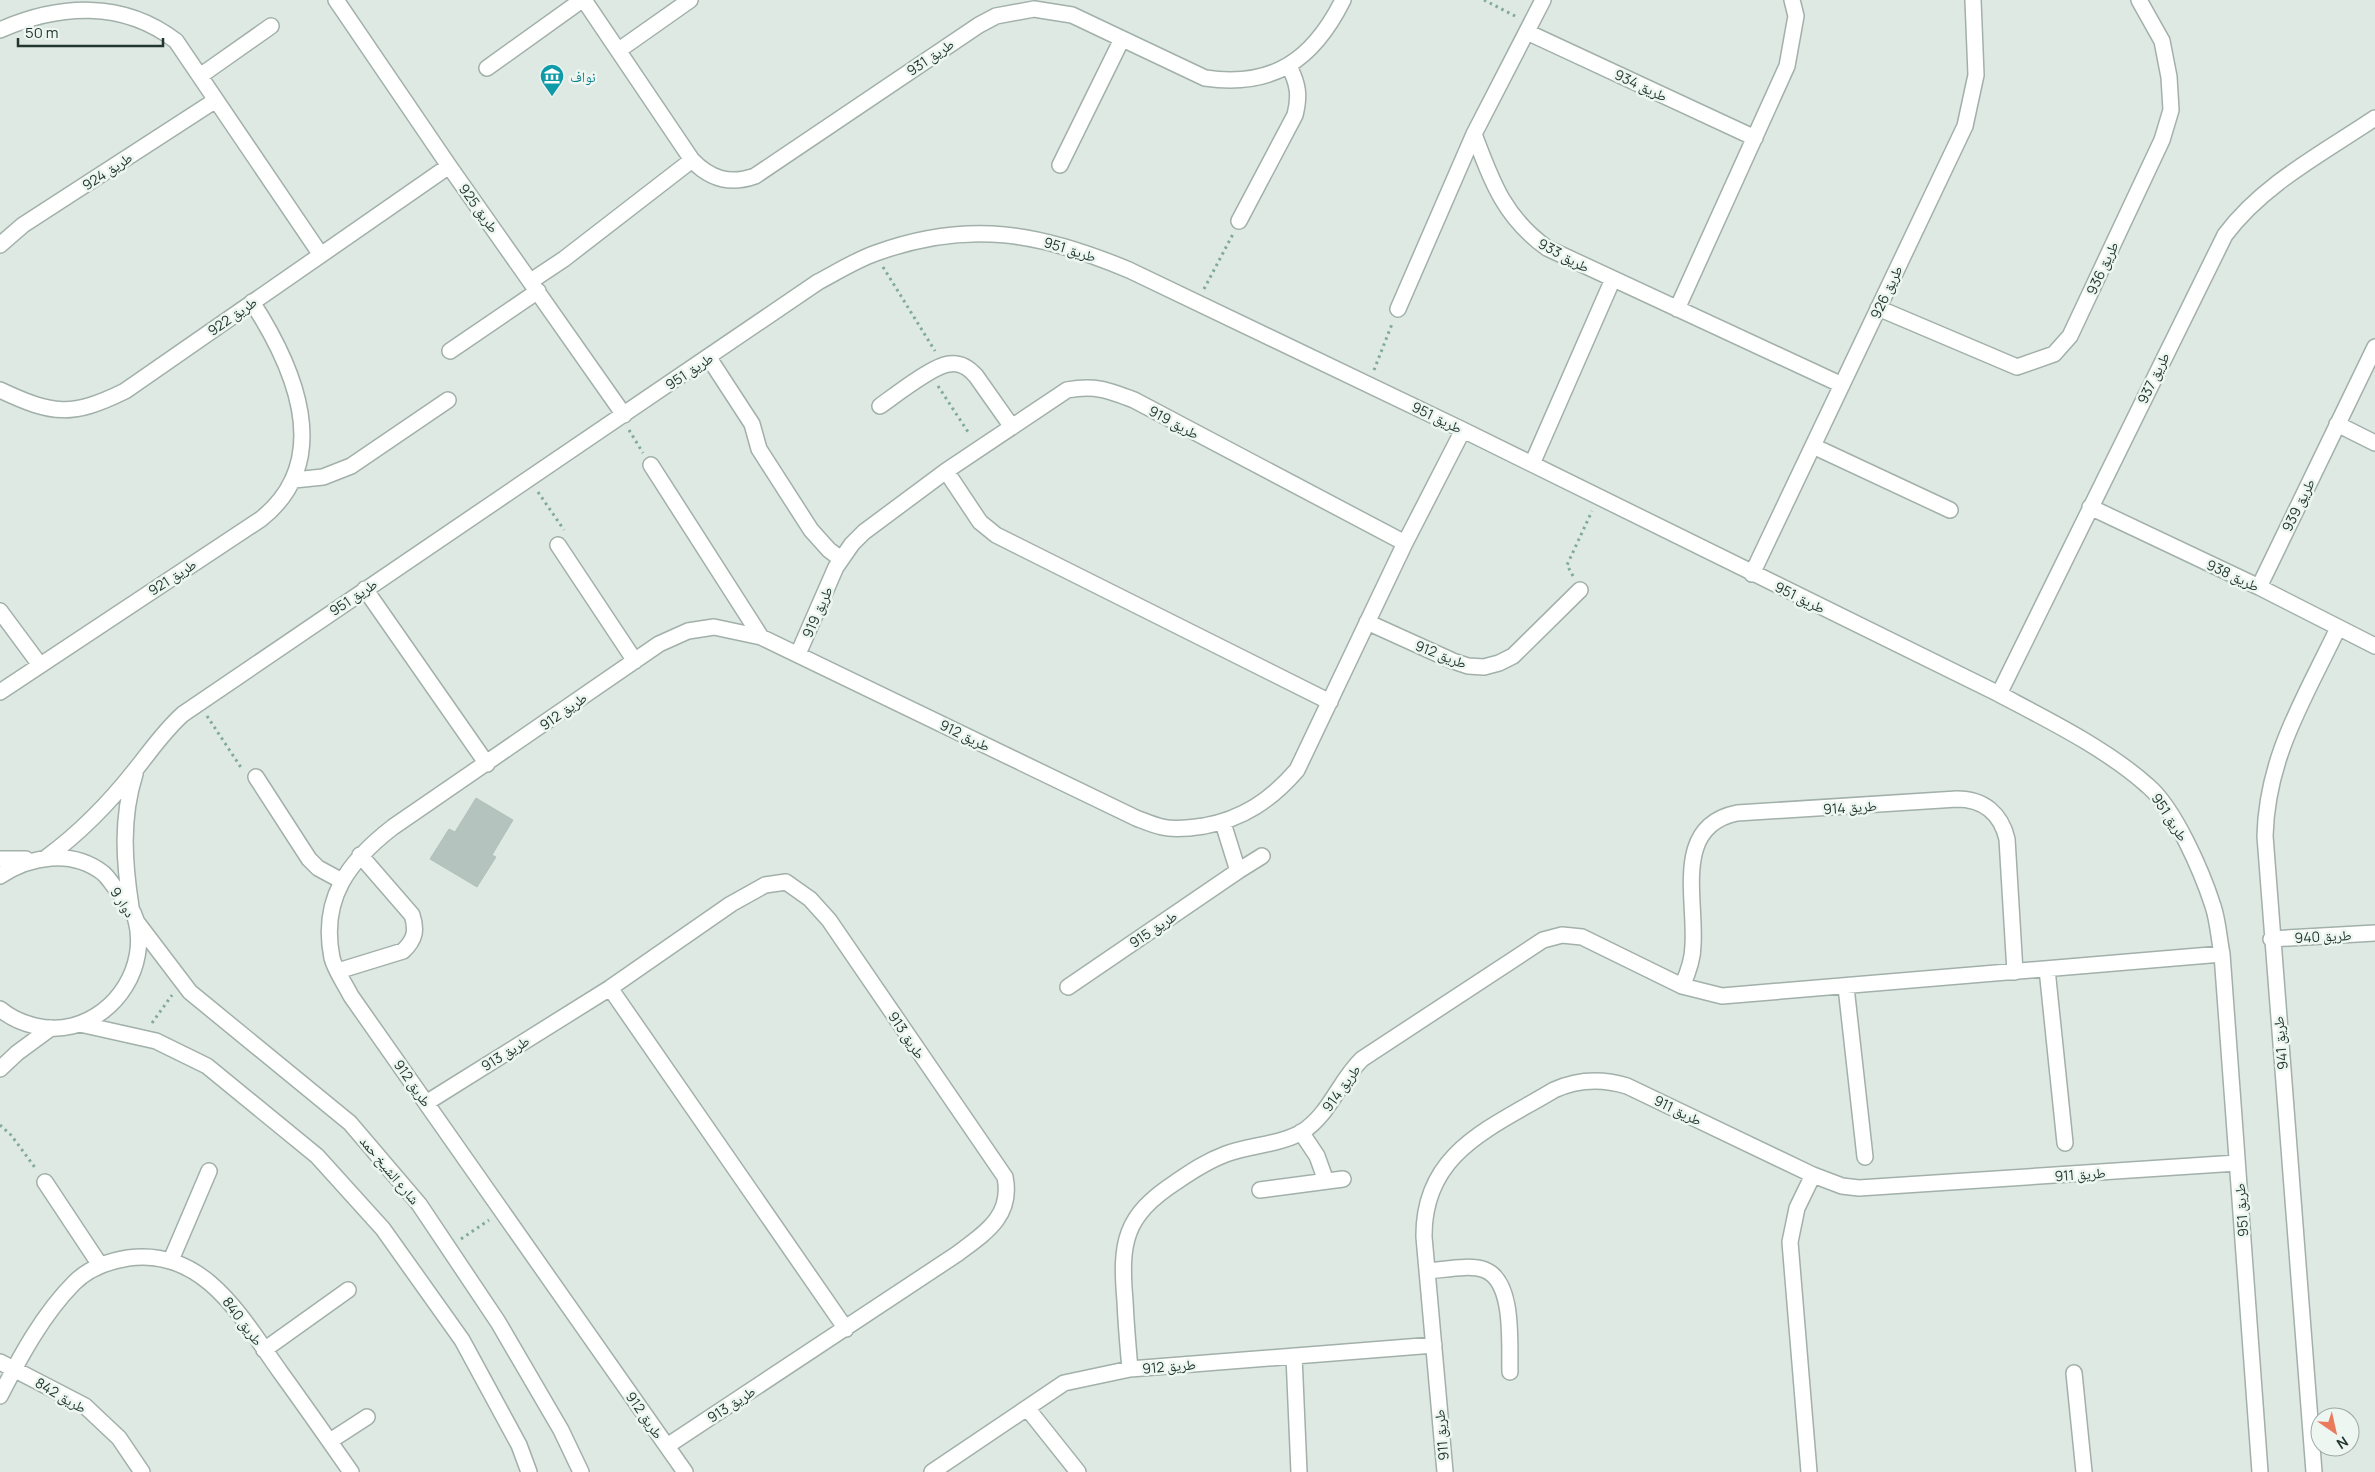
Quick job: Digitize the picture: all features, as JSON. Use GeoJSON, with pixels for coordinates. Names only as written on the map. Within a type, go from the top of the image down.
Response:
{"type":"FeatureCollection","features":[{"type":"Feature","properties":{"kind":"street","name":"طريق 925"},"geometry":{"type":"LineString","coordinates":[[336,0],[622,416]]}},
{"type":"Feature","properties":{"kind":"street","name":"طريق 931"},"geometry":{"type":"LineString","coordinates":[[583,0],[619,50],[692,160],[704,172],[720,180],[744,180],[755,176],[978,25],[996,16],[1034,9],[1072,15],[1205,78],[1226,81],[1248,80],[1269,75],[1288,66],[1306,54],[1320,39],[1343,0]]}},
{"type":"Feature","properties":{"kind":"street"},"geometry":{"type":"LineString","coordinates":[[487,68],[583,0]]}},
{"type":"Feature","properties":{"kind":"street"},"geometry":{"type":"LineString","coordinates":[[619,50],[690,0]]}},
{"type":"Feature","properties":{"kind":"street"},"geometry":{"type":"LineString","coordinates":[[1398,309],[1474,134],[1543,0]]}},
{"type":"Feature","properties":{"kind":"street"},"geometry":{"type":"LineString","coordinates":[[1677,309],[1787,66],[1796,16],[1792,0]]}},
{"type":"Feature","properties":{"kind":"street","name":"طريق 926"},"geometry":{"type":"LineString","coordinates":[[1752,574],[1958,142],[1970,109],[1976,75],[1973,0]]}},
{"type":"Feature","properties":{"kind":"street","name":"طريق 936"},"geometry":{"type":"LineString","coordinates":[[1878,308],[2017,367],[2054,354],[2070,336],[2162,140],[2171,110],[2169,77],[2162,41],[2139,0]]}},
{"type":"Feature","properties":{"kind":"street"},"geometry":{"type":"LineString","coordinates":[[0,30],[30,18],[85,9],[120,12],[150,23],[170,36],[176,41],[321,255]]}},
{"type":"Feature","properties":{"kind":"street"},"geometry":{"type":"LineString","coordinates":[[200,76],[271,26]]}},
{"type":"Feature","properties":{"kind":"street","name":"طريق 934"},"geometry":{"type":"LineString","coordinates":[[1529,28],[1755,138]]}},
{"type":"Feature","properties":{"kind":"street"},"geometry":{"type":"LineString","coordinates":[[1060,164],[1122,39]]}},
{"type":"Feature","properties":{"kind":"street"},"geometry":{"type":"LineString","coordinates":[[1239,221],[1294,115],[1299,98],[1297,81],[1288,66]]}},
{"type":"Feature","properties":{"kind":"street","name":"طريق 924"},"geometry":{"type":"LineString","coordinates":[[0,245],[23,225],[216,100]]}},
{"type":"Feature","properties":{"kind":"street","name":"طريق 937"},"geometry":{"type":"LineString","coordinates":[[1999,694],[2225,235],[2248,207],[2271,188],[2375,118]]}},
{"type":"Feature","properties":{"kind":"street","name":"طريق 933"},"geometry":{"type":"LineString","coordinates":[[1474,134],[1492,182],[1504,205],[1520,226],[1547,248],[1842,385]]}},
{"type":"Feature","properties":{"kind":"street"},"geometry":{"type":"LineString","coordinates":[[450,351],[534,286],[564,259],[692,160]]}},
{"type":"Feature","properties":{"kind":"street","name":"طريق 922"},"geometry":{"type":"LineString","coordinates":[[0,390],[51,410],[85,408],[125,391],[449,166]]}},
{"type":"Feature","properties":{"kind":"street","name":"طريق 951"},"geometry":{"type":"LineString","coordinates":[[42,858],[91,820],[137,768],[158,739],[198,703],[709,358],[818,282],[875,254],[902,245],[954,235],[998,233],[1040,239],[1081,250],[1197,302],[1369,384],[1999,694],[2085,740],[2149,786],[2171,815],[2188,844],[2214,906],[2222,954],[2260,1472]]}},
{"type":"Feature","properties":{"kind":"street"},"geometry":{"type":"LineString","coordinates":[[1532,464],[1553,420],[1613,279]]}},
{"type":"Feature","properties":{"kind":"street","name":"طريق 921"},"geometry":{"type":"LineString","coordinates":[[0,692],[260,519],[274,508],[294,480],[300,462],[302,443],[296,396],[286,363],[252,302]]}},
{"type":"Feature","properties":{"kind":"street","name":"طريق 939"},"geometry":{"type":"LineString","coordinates":[[2259,587],[2375,347]]}},
{"type":"Feature","properties":{"kind":"street"},"geometry":{"type":"LineString","coordinates":[[709,358],[752,424],[759,449],[801,513],[819,540],[841,558]]}},
{"type":"Feature","properties":{"kind":"street"},"geometry":{"type":"LineString","coordinates":[[880,406],[943,365],[958,364],[971,370],[1012,427]]}},
{"type":"Feature","properties":{"kind":"street","name":"طريق 919"},"geometry":{"type":"LineString","coordinates":[[798,654],[841,558],[864,532],[946,471],[1067,390],[1085,386],[1103,388],[1134,400],[1405,543]]}},
{"type":"Feature","properties":{"kind":"street"},"geometry":{"type":"LineString","coordinates":[[294,480],[323,477],[351,466],[448,400]]}},
{"type":"Feature","properties":{"kind":"street"},"geometry":{"type":"LineString","coordinates":[[2337,424],[2375,442]]}},
{"type":"Feature","properties":{"kind":"street","name":"طريق 912"},"geometry":{"type":"LineString","coordinates":[[685,1472],[351,996],[332,960],[328,926],[335,896],[342,881],[360,855],[393,827],[659,644],[688,631],[714,627],[761,637],[1136,818],[1163,828],[1191,828],[1223,823],[1243,816],[1280,789],[1297,770],[1405,543],[1463,430]]}},
{"type":"Feature","properties":{"kind":"street"},"geometry":{"type":"LineString","coordinates":[[1813,446],[1950,510]]}},
{"type":"Feature","properties":{"kind":"street"},"geometry":{"type":"LineString","coordinates":[[651,464],[761,637]]}},
{"type":"Feature","properties":{"kind":"street"},"geometry":{"type":"LineString","coordinates":[[946,471],[980,522],[996,535],[1330,702]]}},
{"type":"Feature","properties":{"kind":"street","name":"طريق 938"},"geometry":{"type":"LineString","coordinates":[[2090,507],[2259,587],[2375,646]]}},
{"type":"Feature","properties":{"kind":"street"},"geometry":{"type":"LineString","coordinates":[[558,546],[635,661]]}},
{"type":"Feature","properties":{"kind":"street"},"geometry":{"type":"LineString","coordinates":[[365,589],[487,764]]}},
{"type":"Feature","properties":{"kind":"street","name":"طريق 912"},"geometry":{"type":"LineString","coordinates":[[1367,622],[1453,661],[1468,666],[1484,667],[1499,663],[1513,656],[1580,590]]}},
{"type":"Feature","properties":{"kind":"street"},"geometry":{"type":"LineString","coordinates":[[0,611],[40,665]]}},
{"type":"Feature","properties":{"kind":"street","name":"طريق 941"},"geometry":{"type":"LineString","coordinates":[[2314,1472],[2271,939],[2265,836],[2269,787],[2284,740],[2338,628]]}},
{"type":"Feature","properties":{"kind":"street","name":"طريق 951"},"geometry":{"type":"LineString","coordinates":[[133,914],[125,852],[125,824],[128,797],[137,768]]}},
{"type":"Feature","properties":{"kind":"street"},"geometry":{"type":"LineString","coordinates":[[256,777],[308,859],[318,868],[342,881]]}},
{"type":"Feature","properties":{"kind":"street","name":"طريق 914"},"geometry":{"type":"LineString","coordinates":[[1682,986],[1690,966],[1693,945],[1692,857],[1700,836],[1716,820],[1737,813],[1957,799],[1977,801],[1986,806],[1997,816],[2005,829],[2015,972]]}},
{"type":"Feature","properties":{"kind":"street"},"geometry":{"type":"LineString","coordinates":[[1223,823],[1238,872]]}},
{"type":"Feature","properties":{"kind":"street"},"geometry":{"type":"LineString","coordinates":[[338,971],[403,951],[411,944],[415,935],[416,925],[412,915],[360,855]]}},
{"type":"Feature","properties":{"kind":"street","name":"طريق 915"},"geometry":{"type":"LineString","coordinates":[[1068,987],[1262,856]]}},
{"type":"Feature","properties":{"kind":"street"},"geometry":{"type":"LineString","coordinates":[[0,859],[42,858]]}},
{"type":"Feature","properties":{"kind":"street","name":"دوار 9"},"geometry":{"type":"LineString","coordinates":[[0,876],[15,866],[42,858],[77,860],[104,874],[133,914],[138,946],[134,971],[122,994],[103,1012],[80,1024],[51,1028],[28,1025],[0,1009]]}},
{"type":"Feature","properties":{"kind":"street","name":"طريق 913"},"geometry":{"type":"LineString","coordinates":[[426,1102],[610,988],[731,904],[765,885],[786,882],[810,899],[829,920],[1004,1177],[1008,1191],[1005,1205],[996,1221],[983,1234],[846,1329],[667,1446]]}},
{"type":"Feature","properties":{"kind":"street","name":"شارع الشيخ حمد"},"geometry":{"type":"LineString","coordinates":[[133,914],[181,983],[350,1123],[419,1204],[498,1322],[561,1430],[581,1472]]}},
{"type":"Feature","properties":{"kind":"street","name":"طريق 940"},"geometry":{"type":"LineString","coordinates":[[2271,939],[2375,933]]}},
{"type":"Feature","properties":{"kind":"street","name":"طريق 914"},"geometry":{"type":"LineString","coordinates":[[1130,1370],[1122,1265],[1126,1238],[1138,1214],[1157,1194],[1201,1165],[1228,1153],[1289,1138],[1301,1132],[1322,1114],[1349,1073],[1362,1059],[1543,940],[1562,935],[1582,937],[1682,986],[1722,996],[2222,954]]}},
{"type":"Feature","properties":{"kind":"street"},"geometry":{"type":"LineString","coordinates":[[2047,969],[2065,1143]]}},
{"type":"Feature","properties":{"kind":"street"},"geometry":{"type":"LineString","coordinates":[[1846,987],[1865,1156]]}},
{"type":"Feature","properties":{"kind":"street"},"geometry":{"type":"LineString","coordinates":[[610,988],[846,1329]]}},
{"type":"Feature","properties":{"kind":"street"},"geometry":{"type":"LineString","coordinates":[[80,1024],[156,1041],[207,1066],[317,1156],[384,1229],[462,1340],[518,1445],[529,1472]]}},
{"type":"Feature","properties":{"kind":"street"},"geometry":{"type":"LineString","coordinates":[[0,1069],[17,1053],[51,1028]]}},
{"type":"Feature","properties":{"kind":"street","name":"طريق 911"},"geometry":{"type":"LineString","coordinates":[[1445,1472],[1424,1220],[1432,1187],[1440,1172],[1463,1147],[1554,1090],[1568,1084],[1598,1080],[1627,1086],[1813,1176],[1842,1186],[1877,1188],[2238,1162]]}},
{"type":"Feature","properties":{"kind":"street"},"geometry":{"type":"LineString","coordinates":[[1301,1132],[1317,1156],[1326,1181]]}},
{"type":"Feature","properties":{"kind":"street"},"geometry":{"type":"LineString","coordinates":[[171,1260],[209,1171]]}},
{"type":"Feature","properties":{"kind":"street"},"geometry":{"type":"LineString","coordinates":[[1809,1472],[1790,1242],[1797,1208],[1813,1176]]}},
{"type":"Feature","properties":{"kind":"street"},"geometry":{"type":"LineString","coordinates":[[1260,1190],[1342,1179]]}},
{"type":"Feature","properties":{"kind":"street"},"geometry":{"type":"LineString","coordinates":[[45,1182],[100,1265]]}},
{"type":"Feature","properties":{"kind":"street","name":"طريق 840"},"geometry":{"type":"LineString","coordinates":[[0,1396],[14,1369],[54,1304],[76,1281],[100,1265],[118,1259],[148,1255],[171,1260],[202,1276],[233,1304],[351,1472]]}},
{"type":"Feature","properties":{"kind":"street"},"geometry":{"type":"LineString","coordinates":[[1427,1271],[1477,1268],[1496,1278],[1506,1297],[1510,1372]]}},
{"type":"Feature","properties":{"kind":"street"},"geometry":{"type":"LineString","coordinates":[[264,1350],[348,1290]]}},
{"type":"Feature","properties":{"kind":"street","name":"طريق 912"},"geometry":{"type":"LineString","coordinates":[[932,1472],[1064,1383],[1130,1370],[1434,1345]]}},
{"type":"Feature","properties":{"kind":"street"},"geometry":{"type":"LineString","coordinates":[[1294,1356],[1298,1472]]}},
{"type":"Feature","properties":{"kind":"street"},"geometry":{"type":"LineString","coordinates":[[0,1362],[14,1369]]}},
{"type":"Feature","properties":{"kind":"street","name":"طريق 842"},"geometry":{"type":"LineString","coordinates":[[14,1369],[85,1406],[120,1438],[142,1472]]}},
{"type":"Feature","properties":{"kind":"street"},"geometry":{"type":"LineString","coordinates":[[2074,1373],[2084,1472]]}},
{"type":"Feature","properties":{"kind":"street"},"geometry":{"type":"LineString","coordinates":[[1027,1408],[1078,1472]]}},
{"type":"Feature","properties":{"kind":"street"},"geometry":{"type":"LineString","coordinates":[[330,1441],[366,1418]]}},
{"type":"Feature","properties":{"kind":"path"},"geometry":{"type":"LineString","coordinates":[[1484,0],[1529,28]]}},
{"type":"Feature","properties":{"kind":"path"},"geometry":{"type":"LineString","coordinates":[[1197,302],[1239,221]]}},
{"type":"Feature","properties":{"kind":"path"},"geometry":{"type":"LineString","coordinates":[[875,254],[943,365]]}},
{"type":"Feature","properties":{"kind":"path"},"geometry":{"type":"LineString","coordinates":[[1369,384],[1398,309]]}},
{"type":"Feature","properties":{"kind":"path"},"geometry":{"type":"LineString","coordinates":[[930,373],[979,449]]}},
{"type":"Feature","properties":{"kind":"path"},"geometry":{"type":"LineString","coordinates":[[622,416],[651,464]]}},
{"type":"Feature","properties":{"kind":"path"},"geometry":{"type":"LineString","coordinates":[[529,479],[569,538],[558,546]]}},
{"type":"Feature","properties":{"kind":"path"},"geometry":{"type":"LineString","coordinates":[[1580,590],[1567,565],[1599,497]]}},
{"type":"Feature","properties":{"kind":"path"},"geometry":{"type":"LineString","coordinates":[[198,703],[243,770],[256,777]]}},
{"type":"Feature","properties":{"kind":"path"},"geometry":{"type":"LineString","coordinates":[[141,1038],[181,983]]}},
{"type":"Feature","properties":{"kind":"path"},"geometry":{"type":"LineString","coordinates":[[0,1125],[11,1135],[45,1182]]}},
{"type":"Feature","properties":{"kind":"building"},"geometry":{"type":"Polygon","coordinates":[[[476,798],[513,820],[492,855],[496,857],[477,887],[430,859],[449,829],[455,832],[476,798]]]}},
{"type":"Feature","properties":{"kind":"place","name":"نواف"},"geometry":{"type":"Point","coordinates":[552,97]}}]}
